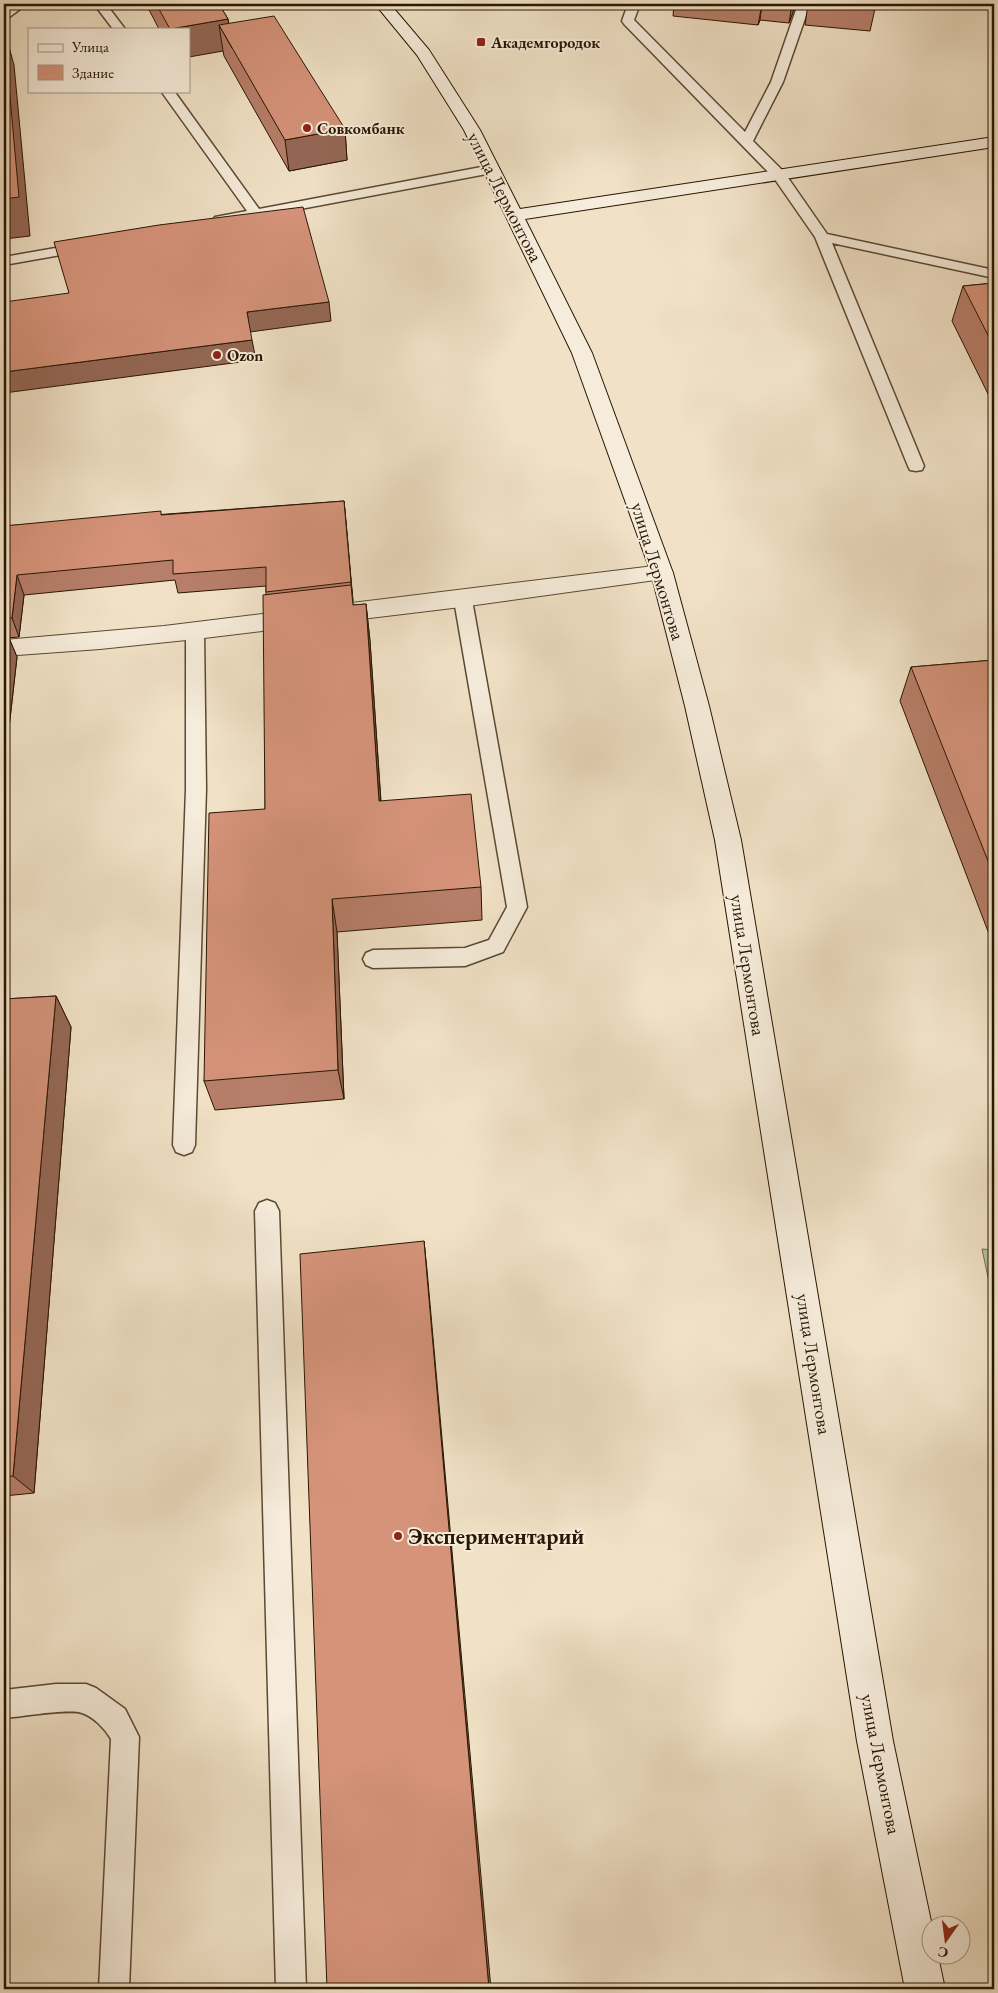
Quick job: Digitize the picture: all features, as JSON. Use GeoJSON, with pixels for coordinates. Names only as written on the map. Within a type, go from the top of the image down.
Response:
{"type":"FeatureCollection","features":[{"type":"Feature","properties":{"kind":"main road","name":"улица Лермонтова"},"geometry":{"type":"LineString","coordinates":[[382,4],[422,53],[472,130],[515,215],[582,353],[662,573],[728,840],[875,1741],[925,1989]]}},
{"type":"Feature","properties":{"kind":"main road"},"geometry":{"type":"LineString","coordinates":[[515,215],[994,142]]}},
{"type":"Feature","properties":{"kind":"main road"},"geometry":{"type":"LineString","coordinates":[[4,648],[50,646],[195,631],[463,600],[662,573]]}},
{"type":"Feature","properties":{"kind":"lane"},"geometry":{"type":"LineString","coordinates":[[4,16],[21,4]]}},
{"type":"Feature","properties":{"kind":"lane"},"geometry":{"type":"LineString","coordinates":[[100,4],[118,28]]}},
{"type":"Feature","properties":{"kind":"lane"},"geometry":{"type":"LineString","coordinates":[[634,4],[628,21],[779,175],[822,237],[916,466]]}},
{"type":"Feature","properties":{"kind":"lane"},"geometry":{"type":"LineString","coordinates":[[746,142],[777,82],[804,4]]}},
{"type":"Feature","properties":{"kind":"lane"},"geometry":{"type":"LineString","coordinates":[[168,92],[255,212]]}},
{"type":"Feature","properties":{"kind":"lane"},"geometry":{"type":"LineString","coordinates":[[210,222],[255,212],[492,169]]}},
{"type":"Feature","properties":{"kind":"lane"},"geometry":{"type":"LineString","coordinates":[[822,237],[994,274]]}},
{"type":"Feature","properties":{"kind":"lane"},"geometry":{"type":"LineString","coordinates":[[4,260],[100,244]]}},
{"type":"Feature","properties":{"kind":"lane"},"geometry":{"type":"LineString","coordinates":[[373,959],[465,957],[496,946],[517,907],[463,600]]}},
{"type":"Feature","properties":{"kind":"lane"},"geometry":{"type":"LineString","coordinates":[[184,1145],[195,797],[195,631]]}},
{"type":"Feature","properties":{"kind":"lane"},"geometry":{"type":"LineString","coordinates":[[267,1211],[290,1989]]}},
{"type":"Feature","properties":{"kind":"lane"},"geometry":{"type":"LineString","coordinates":[[4,1704],[56,1698],[86,1698],[115,1719],[125,1738],[114,1989]]}},
{"type":"Feature","properties":{"kind":"green space"},"geometry":{"type":"Polygon","coordinates":[[[982,1249],[994,1250],[994,1305],[982,1249]]]}},
{"type":"Feature","properties":{"kind":"building"},"geometry":{"type":"Polygon","coordinates":[[[156,4],[219,4],[228,19],[176,28],[169,28],[156,4]]]}},
{"type":"Feature","properties":{"kind":"building"},"geometry":{"type":"Polygon","coordinates":[[[274,16],[345,129],[285,140],[219,25],[274,16]]]}},
{"type":"Feature","properties":{"kind":"building"},"geometry":{"type":"Polygon","coordinates":[[[4,30],[19,197],[4,199],[4,30]]]}},
{"type":"Feature","properties":{"kind":"building"},"geometry":{"type":"Polygon","coordinates":[[[303,207],[329,302],[247,312],[252,340],[4,372],[4,302],[69,293],[54,242],[159,225],[303,207]]]}},
{"type":"Feature","properties":{"kind":"building"},"geometry":{"type":"Polygon","coordinates":[[[994,283],[994,347],[963,286],[994,283]]]}},
{"type":"Feature","properties":{"kind":"building"},"geometry":{"type":"Polygon","coordinates":[[[344,501],[351,582],[266,592],[266,567],[173,574],[173,560],[17,575],[12,618],[4,618],[4,526],[161,511],[161,515],[344,501]]]}},
{"type":"Feature","properties":{"kind":"building"},"geometry":{"type":"Polygon","coordinates":[[[351,585],[353,605],[366,604],[379,801],[471,794],[481,887],[332,899],[338,1070],[204,1081],[209,813],[265,809],[263,595],[351,585]]]}},
{"type":"Feature","properties":{"kind":"building"},"geometry":{"type":"Polygon","coordinates":[[[4,638],[9,638],[4,684],[4,638]]]}},
{"type":"Feature","properties":{"kind":"building"},"geometry":{"type":"Polygon","coordinates":[[[994,660],[994,876],[911,667],[994,660]]]}},
{"type":"Feature","properties":{"kind":"building"},"geometry":{"type":"Polygon","coordinates":[[[56,996],[13,1476],[4,1477],[4,999],[56,996]]]}},
{"type":"Feature","properties":{"kind":"building"},"geometry":{"type":"Polygon","coordinates":[[[424,1241],[489,1989],[327,1989],[300,1254],[424,1241]]]}},
{"type":"Feature","properties":{"kind":"place","name":"Академгородок"},"geometry":{"type":"Point","coordinates":[481,42]}},
{"type":"Feature","properties":{"kind":"place","name":"Совкомбанк"},"geometry":{"type":"Point","coordinates":[307,128]}},
{"type":"Feature","properties":{"kind":"place","name":"Ozon"},"geometry":{"type":"Point","coordinates":[217,355]}},
{"type":"Feature","properties":{"kind":"place","name":"Экспериментарий"},"geometry":{"type":"Point","coordinates":[398,1536]}}]}
